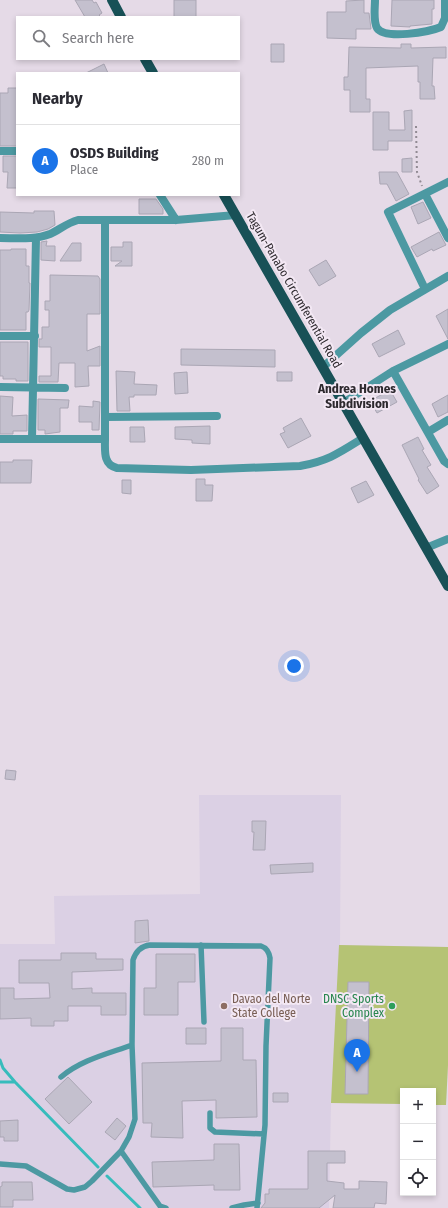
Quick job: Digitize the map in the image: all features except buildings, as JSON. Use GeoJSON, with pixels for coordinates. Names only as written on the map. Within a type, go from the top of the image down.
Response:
{"type":"FeatureCollection","features":[{"type":"Feature","properties":{"kind":"main road"},"geometry":{"type":"LineString","coordinates":[[112,0],[120,16]]}},
{"type":"Feature","properties":{"kind":"main road"},"geometry":{"type":"LineString","coordinates":[[146,60],[152,72]]}},
{"type":"Feature","properties":{"kind":"main road","name":"Tagum-Panabo Circumferential Road"},"geometry":{"type":"LineString","coordinates":[[225,196],[448,586]]}},
{"type":"Feature","properties":{"kind":"street"},"geometry":{"type":"LineString","coordinates":[[375,0],[375,22],[380,32],[386,34],[414,33],[441,28],[445,18],[445,0]]}},
{"type":"Feature","properties":{"kind":"street"},"geometry":{"type":"LineString","coordinates":[[0,151],[16,151]]}},
{"type":"Feature","properties":{"kind":"street"},"geometry":{"type":"LineString","coordinates":[[425,289],[388,212],[448,182]]}},
{"type":"Feature","properties":{"kind":"street"},"geometry":{"type":"LineString","coordinates":[[425,194],[448,238]]}},
{"type":"Feature","properties":{"kind":"street"},"geometry":{"type":"LineString","coordinates":[[161,196],[176,220]]}},
{"type":"Feature","properties":{"kind":"street"},"geometry":{"type":"LineString","coordinates":[[0,238],[36,238],[50,234],[71,222],[78,220],[176,220],[236,215]]}},
{"type":"Feature","properties":{"kind":"street"},"geometry":{"type":"LineString","coordinates":[[105,220],[105,456],[108,463],[112,467],[191,470],[300,466],[332,457],[363,438]]}},
{"type":"Feature","properties":{"kind":"street"},"geometry":{"type":"LineString","coordinates":[[32,439],[36,238]]}},
{"type":"Feature","properties":{"kind":"street"},"geometry":{"type":"LineString","coordinates":[[323,367],[361,333],[390,310],[448,276]]}},
{"type":"Feature","properties":{"kind":"street"},"geometry":{"type":"LineString","coordinates":[[0,336],[35,336]]}},
{"type":"Feature","properties":{"kind":"street"},"geometry":{"type":"LineString","coordinates":[[343,403],[393,371],[448,344]]}},
{"type":"Feature","properties":{"kind":"street"},"geometry":{"type":"LineString","coordinates":[[393,371],[444,461],[448,464]]}},
{"type":"Feature","properties":{"kind":"street"},"geometry":{"type":"LineString","coordinates":[[0,387],[65,388]]}},
{"type":"Feature","properties":{"kind":"street"},"geometry":{"type":"LineString","coordinates":[[105,416],[217,416]]}},
{"type":"Feature","properties":{"kind":"street"},"geometry":{"type":"LineString","coordinates":[[428,432],[448,420]]}},
{"type":"Feature","properties":{"kind":"street"},"geometry":{"type":"LineString","coordinates":[[0,439],[105,439]]}},
{"type":"Feature","properties":{"kind":"street"},"geometry":{"type":"LineString","coordinates":[[426,548],[448,539]]}},
{"type":"Feature","properties":{"kind":"lane"},"geometry":{"type":"LineString","coordinates":[[202,945],[204,1022]]}},
{"type":"Feature","properties":{"kind":"lane"},"geometry":{"type":"LineString","coordinates":[[0,1164],[26,1166],[67,1189],[74,1190],[85,1187],[120,1151],[129,1137],[135,1119],[132,1045],[133,960],[136,953],[144,946],[261,946],[266,948],[269,953],[264,1134],[257,1206],[244,1205],[232,1208]]}},
{"type":"Feature","properties":{"kind":"lane"},"geometry":{"type":"LineString","coordinates":[[61,1077],[81,1063],[132,1045]]}},
{"type":"Feature","properties":{"kind":"lane"},"geometry":{"type":"LineString","coordinates":[[210,1113],[210,1128],[215,1132],[264,1134]]}},
{"type":"Feature","properties":{"kind":"lane"},"geometry":{"type":"LineString","coordinates":[[120,1151],[160,1206],[166,1208]]}},
{"type":"Feature","properties":{"kind":"path"},"geometry":{"type":"LineString","coordinates":[[416,126],[417,172],[425,194]]}},
{"type":"Feature","properties":{"kind":"shaded area","name":"Davao del Norte State College"},"geometry":{"type":"Polygon","coordinates":[[[199,795],[341,795],[340,945],[448,947],[448,1065],[446,1105],[436,1105],[436,1088],[400,1088],[400,1104],[331,1103],[329,1208],[0,1208],[0,944],[55,944],[54,896],[200,894],[199,795]]]}},
{"type":"Feature","properties":{"kind":"green space","name":"DNSC Sports Complex"},"geometry":{"type":"Polygon","coordinates":[[[339,945],[448,947],[448,1065],[446,1105],[436,1105],[436,1088],[400,1088],[400,1104],[331,1103],[339,945]]]}},
{"type":"Feature","properties":{"kind":"waterway"},"geometry":{"type":"LineString","coordinates":[[0,1060],[3,1068],[15,1082],[98,1167]]}},
{"type":"Feature","properties":{"kind":"waterway"},"geometry":{"type":"LineString","coordinates":[[0,1082],[15,1082]]}},
{"type":"Feature","properties":{"kind":"waterway"},"geometry":{"type":"LineString","coordinates":[[107,1176],[140,1208]]}},
{"type":"Feature","properties":{"kind":"place","name":"Davao del Norte State College"},"geometry":{"type":"Point","coordinates":[224,1006]}},
{"type":"Feature","properties":{"kind":"place","name":"DNSC Sports Complex"},"geometry":{"type":"Point","coordinates":[392,1006]}},
{"type":"Feature","properties":{"kind":"place","name":"OSDS Building"},"geometry":{"type":"Point","coordinates":[357,1072]}},
{"type":"Feature","properties":{"kind":"district","name":"Andrea Homes Subdivision"},"geometry":{"type":"Point","coordinates":[357,396]}}]}
